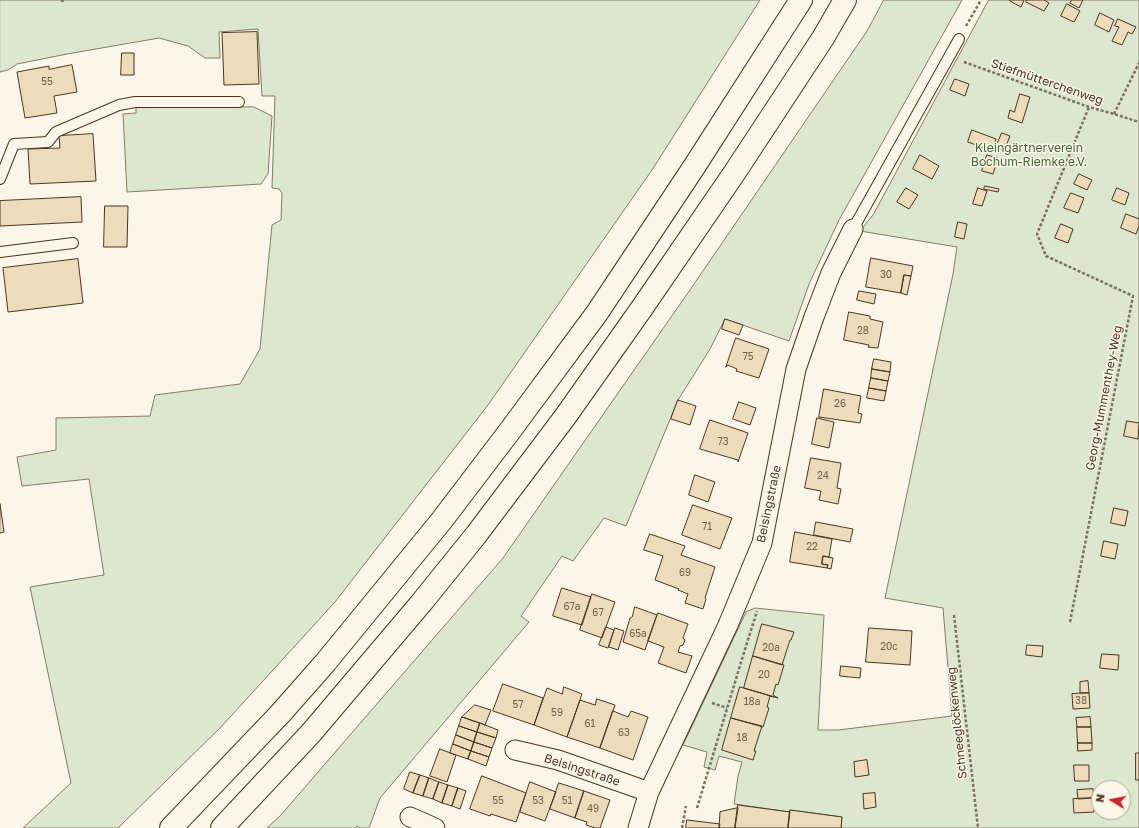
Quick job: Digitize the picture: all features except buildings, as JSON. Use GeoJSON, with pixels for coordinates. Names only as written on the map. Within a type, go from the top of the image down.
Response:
{"type":"FeatureCollection","features":[{"type":"Feature","properties":{"kind":"highway"},"geometry":{"type":"LineString","coordinates":[[171,828],[280,714],[325,663],[437,526],[504,439],[601,306],[694,168],[802,0]]}},
{"type":"Feature","properties":{"kind":"highway"},"geometry":{"type":"LineString","coordinates":[[222,828],[311,733],[422,602],[476,535],[565,417],[735,172],[823,38],[845,0]]}},
{"type":"Feature","properties":{"kind":"street","name":"Beisingstraße"},"geometry":{"type":"LineString","coordinates":[[638,828],[649,792],[728,625],[762,543],[796,369],[822,295],[831,273],[853,229]]}},
{"type":"Feature","properties":{"kind":"street","name":"Beisingstraße"},"geometry":{"type":"LineString","coordinates":[[515,750],[558,760],[649,792]]}},
{"type":"Feature","properties":{"kind":"street"},"geometry":{"type":"LineString","coordinates":[[410,817],[435,828]]}},
{"type":"Feature","properties":{"kind":"lane"},"geometry":{"type":"LineString","coordinates":[[853,229],[959,39]]}},
{"type":"Feature","properties":{"kind":"lane"},"geometry":{"type":"LineString","coordinates":[[0,179],[14,144],[48,142],[56,132],[118,105],[136,102],[239,102]]}},
{"type":"Feature","properties":{"kind":"lane"},"geometry":{"type":"LineString","coordinates":[[0,252],[72,243]]}},
{"type":"Feature","properties":{"kind":"path"},"geometry":{"type":"LineString","coordinates":[[959,39],[981,0]]}},
{"type":"Feature","properties":{"kind":"path","name":"Stiefmütterchenweg"},"geometry":{"type":"LineString","coordinates":[[950,56],[971,66],[1089,107],[1139,122]]}},
{"type":"Feature","properties":{"kind":"path"},"geometry":{"type":"LineString","coordinates":[[1114,114],[1139,63]]}},
{"type":"Feature","properties":{"kind":"path","name":"Georg-Mummenthey-Weg"},"geometry":{"type":"LineString","coordinates":[[1070,622],[1133,296],[1046,256],[1037,234],[1089,107]]}},
{"type":"Feature","properties":{"kind":"path"},"geometry":{"type":"LineString","coordinates":[[697,808],[759,607]]}},
{"type":"Feature","properties":{"kind":"path","name":"Schneeglöckenweg"},"geometry":{"type":"LineString","coordinates":[[954,615],[978,828]]}},
{"type":"Feature","properties":{"kind":"path"},"geometry":{"type":"LineString","coordinates":[[682,828],[686,806]]}},
{"type":"Feature","properties":{"kind":"green space"},"geometry":{"type":"Polygon","coordinates":[[[0,0],[760,0],[652,170],[488,405],[335,602],[221,727],[118,828],[23,828],[71,783],[30,587],[104,575],[89,479],[22,486],[17,457],[56,450],[56,418],[150,416],[155,395],[240,384],[260,349],[272,225],[281,220],[282,193],[279,189],[272,188],[275,96],[262,96],[258,29],[219,32],[220,58],[205,58],[188,46],[159,38],[17,64],[8,70],[0,72],[0,0]]]}},
{"type":"Feature","properties":{"kind":"green space"},"geometry":{"type":"Polygon","coordinates":[[[884,0],[962,0],[839,220],[809,284],[789,341],[725,319],[710,349],[678,400],[626,526],[604,518],[573,561],[562,556],[521,616],[529,622],[380,798],[369,828],[360,828],[357,826],[356,828],[267,828],[280,816],[503,558],[692,287],[867,31],[884,0]]]}},
{"type":"Feature","properties":{"kind":"green space","name":"Kleingärtnerverein Bochum-Riemke e.V."},"geometry":{"type":"Polygon","coordinates":[[[989,0],[1139,0],[1139,828],[841,828],[842,817],[791,810],[790,812],[734,804],[738,776],[742,762],[719,756],[715,770],[704,767],[707,752],[683,745],[746,612],[755,608],[824,615],[818,730],[838,730],[952,716],[943,608],[885,598],[953,274],[957,247],[860,231],[873,215],[989,0]]]}},
{"type":"Feature","properties":{"kind":"green space"},"geometry":{"type":"Polygon","coordinates":[[[254,107],[272,116],[268,174],[261,184],[127,192],[123,114],[136,113],[136,108],[254,107]]]}}]}
